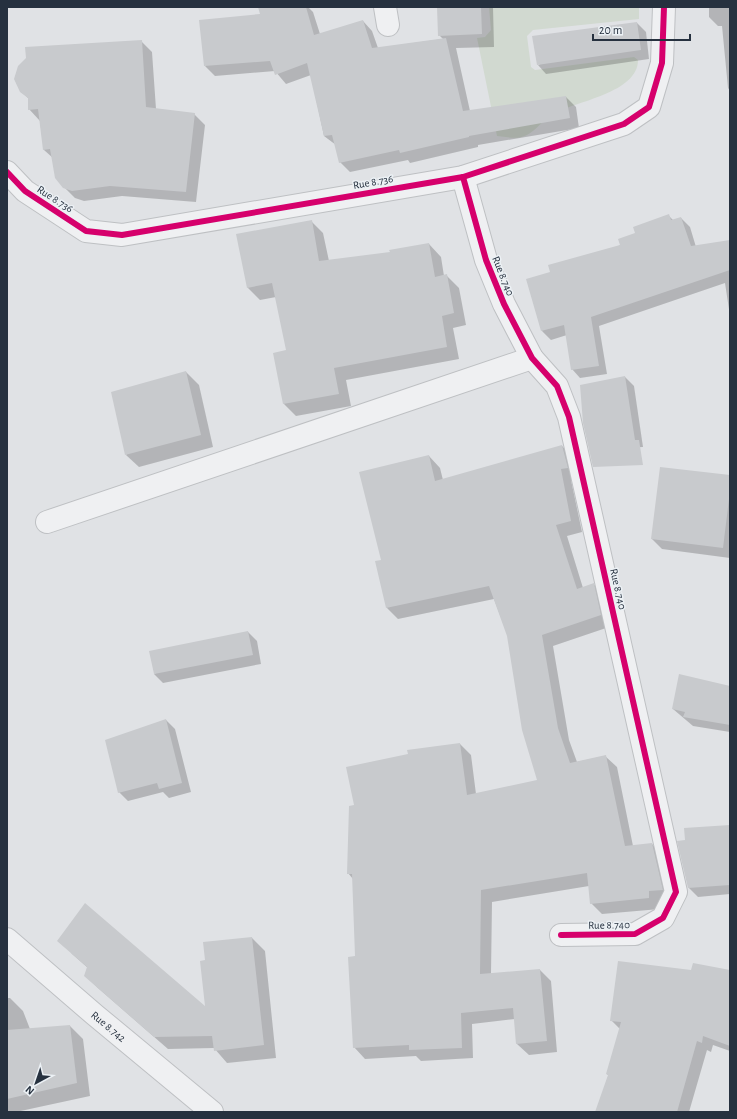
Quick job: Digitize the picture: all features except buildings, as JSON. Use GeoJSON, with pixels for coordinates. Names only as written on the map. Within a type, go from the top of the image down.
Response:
{"type":"FeatureCollection","features":[{"type":"Feature","properties":{"kind":"street","name":"Rue 8.736"},"geometry":{"type":"LineString","coordinates":[[7,172],[25,191],[86,231],[122,235],[463,177],[624,124],[650,107],[662,63],[664,7]]}},
{"type":"Feature","properties":{"kind":"street","name":"Rue 8.740"},"geometry":{"type":"LineString","coordinates":[[463,177],[486,260],[504,304],[532,358],[557,386],[569,416],[676,892],[662,918],[635,934],[561,935]]}},
{"type":"Feature","properties":{"kind":"street"},"geometry":{"type":"LineString","coordinates":[[47,522],[532,358]]}},
{"type":"Feature","properties":{"kind":"street","name":"Rue 8.742"},"geometry":{"type":"LineString","coordinates":[[7,939],[95,1015],[212,1112]]}},
{"type":"Feature","properties":{"kind":"shaded area"},"geometry":{"type":"Polygon","coordinates":[[[489,7],[639,7],[639,19],[533,30],[527,36],[531,67],[535,70],[634,57],[638,60],[635,71],[628,81],[617,88],[553,114],[523,137],[516,138],[497,136],[477,38],[485,37],[491,30],[489,7]]]}},
{"type":"Feature","properties":{"kind":"cycle path"},"geometry":{"type":"LineString","coordinates":[[7,172],[25,191],[86,231],[122,235],[463,177],[624,124],[649,107],[662,63],[664,7]]}},
{"type":"Feature","properties":{"kind":"cycle path"},"geometry":{"type":"LineString","coordinates":[[463,177],[486,260],[504,304],[532,358],[557,386],[569,417],[676,892],[663,918],[635,934],[561,935]]}}]}
